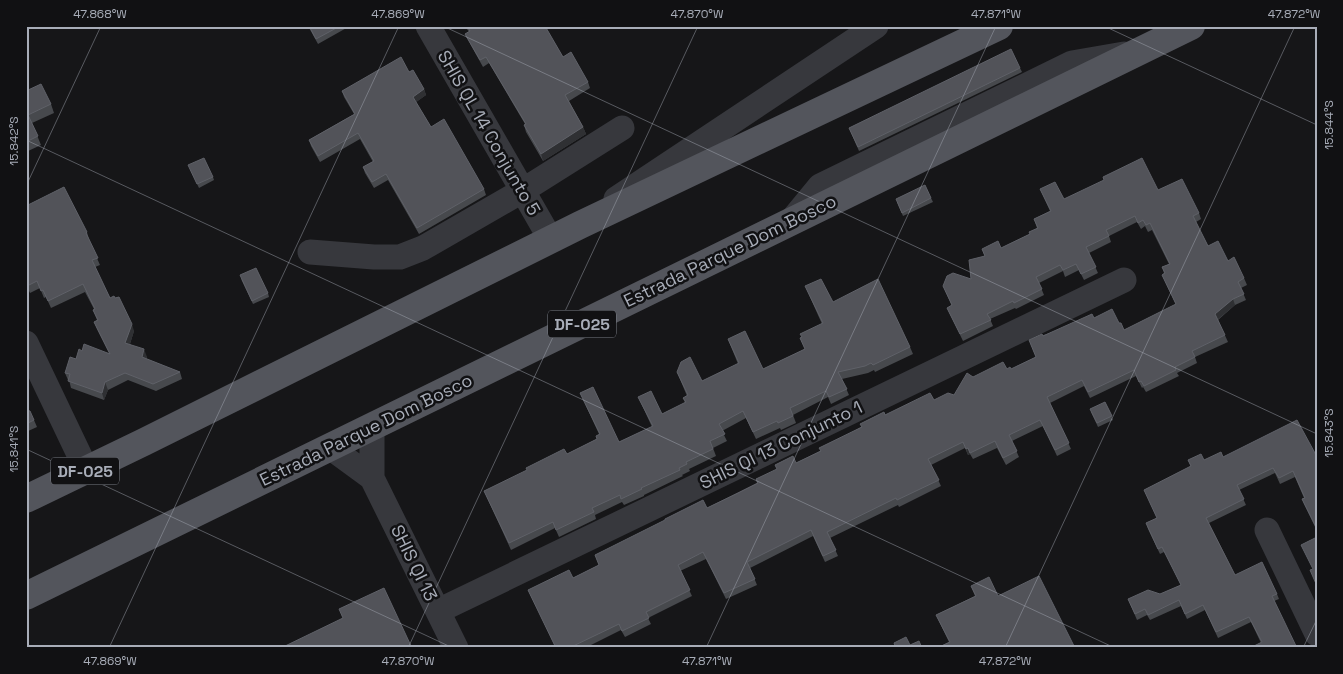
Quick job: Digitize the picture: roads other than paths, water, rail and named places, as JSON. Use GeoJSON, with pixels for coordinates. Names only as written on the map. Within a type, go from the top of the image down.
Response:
{"type":"FeatureCollection","features":[{"type":"Feature","properties":{"kind":"main road","name":"DF-025"},"geometry":{"type":"LineString","coordinates":[[26,499],[86,471],[580,225],[999,26]]}},
{"type":"Feature","properties":{"kind":"main road","name":"Estrada Parque Dom Bosco"},"geometry":{"type":"LineString","coordinates":[[32,589],[331,448],[792,220],[1191,26]]}},
{"type":"Feature","properties":{"kind":"street","name":"SHIS QL 14 Conjunto 5"},"geometry":{"type":"LineString","coordinates":[[428,26],[551,240]]}},
{"type":"Feature","properties":{"kind":"street"},"geometry":{"type":"LineString","coordinates":[[580,225],[634,186],[868,28]]}},
{"type":"Feature","properties":{"kind":"street"},"geometry":{"type":"LineString","coordinates":[[310,252],[400,257],[423,248],[522,191],[622,128]]}},
{"type":"Feature","properties":{"kind":"street","name":"SHIS QI 13 Conjunto 1"},"geometry":{"type":"LineString","coordinates":[[438,611],[1124,280]]}},
{"type":"Feature","properties":{"kind":"street"},"geometry":{"type":"LineString","coordinates":[[26,343],[86,471]]}},
{"type":"Feature","properties":{"kind":"street","name":"SHIS QI 13"},"geometry":{"type":"LineString","coordinates":[[372,428],[372,478],[456,648]]}},
{"type":"Feature","properties":{"kind":"street","name":"SHIS QI 13"},"geometry":{"type":"LineString","coordinates":[[331,448],[372,478]]}},
{"type":"Feature","properties":{"kind":"street"},"geometry":{"type":"LineString","coordinates":[[1267,530],[1317,634]]}}]}
